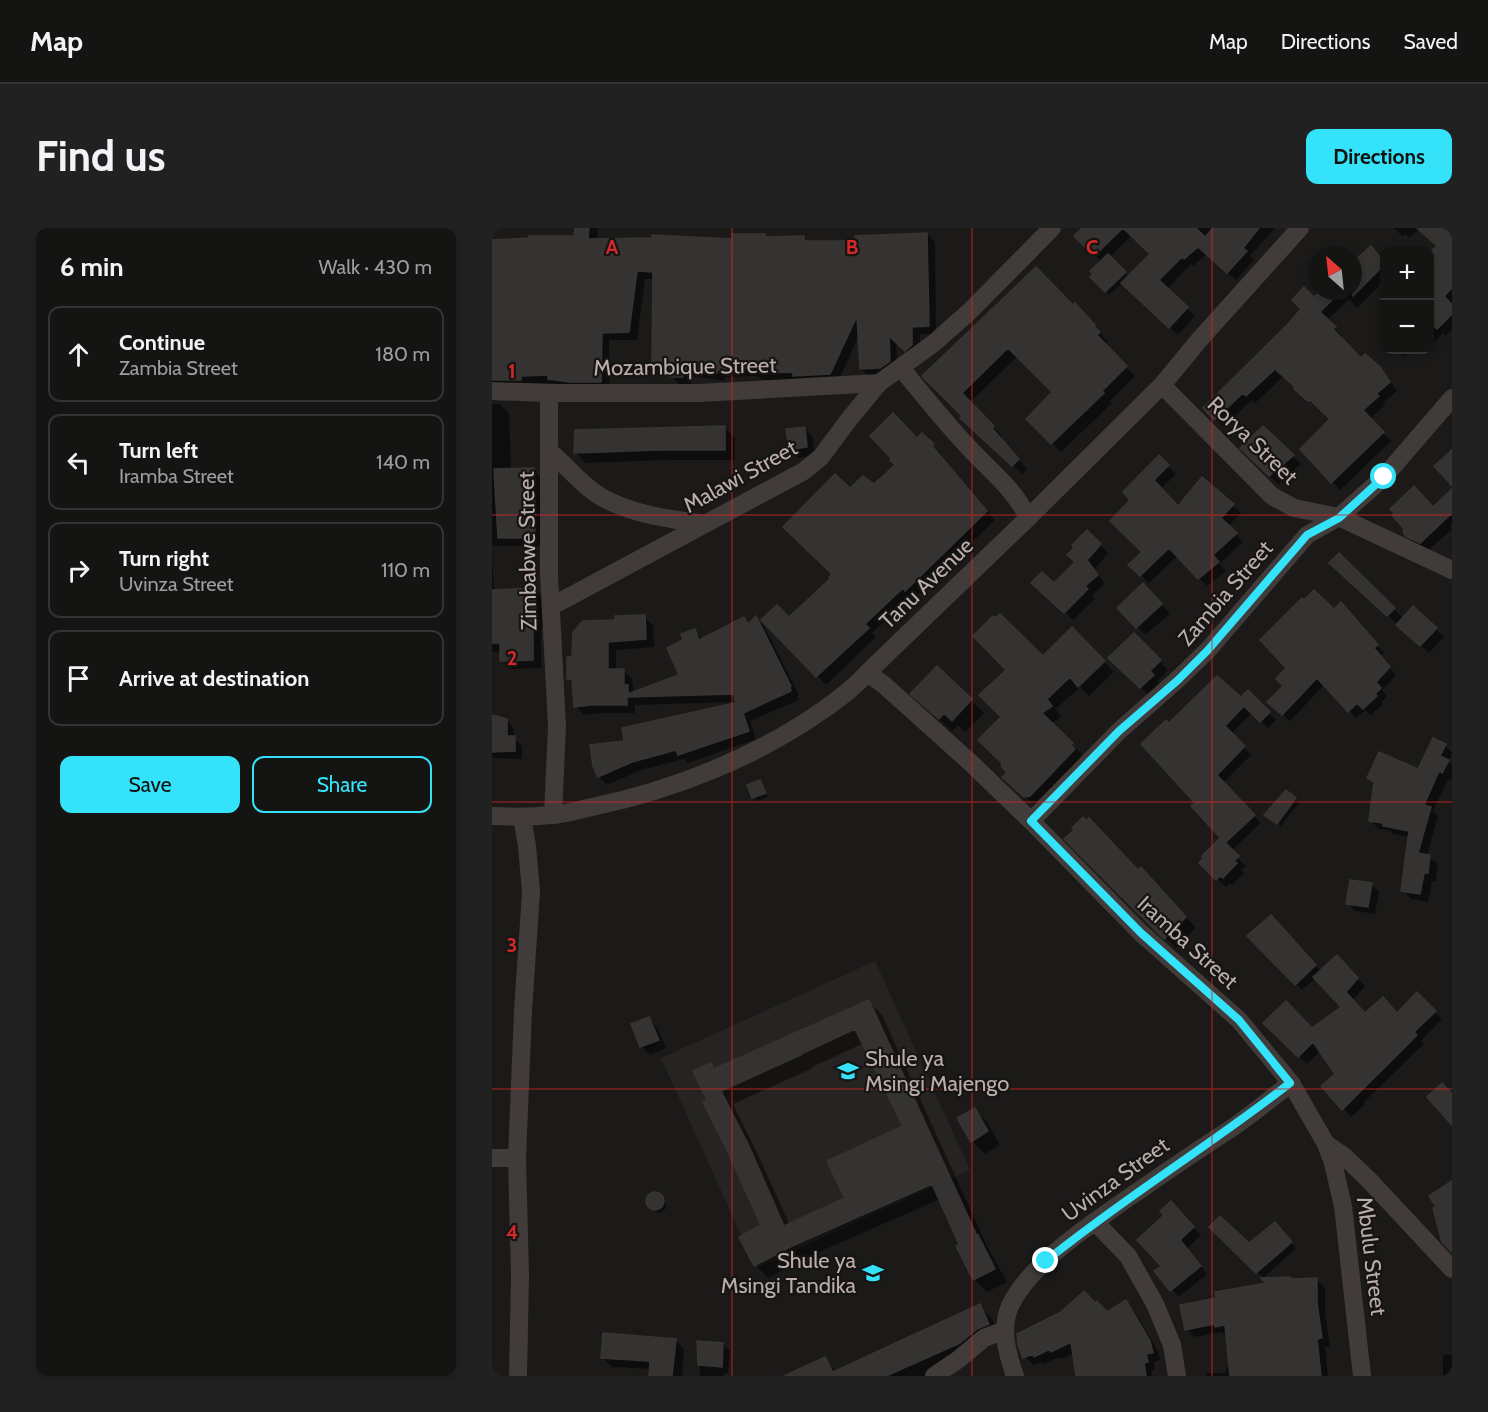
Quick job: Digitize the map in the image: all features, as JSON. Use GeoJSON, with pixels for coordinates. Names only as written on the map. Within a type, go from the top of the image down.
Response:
{"type":"FeatureCollection","features":[{"type":"Feature","properties":{"kind":"street","name":"Malawi Street"},"geometry":{"type":"LineString","coordinates":[[552,606],[804,471],[821,457],[850,417],[879,383],[934,343],[970,311],[1052,228]]}},
{"type":"Feature","properties":{"kind":"street","name":"Tanu Avenue"},"geometry":{"type":"LineString","coordinates":[[492,816],[554,815],[614,802],[656,790],[733,761],[795,730],[857,684],[1162,385],[1300,228]]}},
{"type":"Feature","properties":{"kind":"street"},"geometry":{"type":"LineString","coordinates":[[901,369],[956,434],[1008,486],[1021,503],[1028,518]]}},
{"type":"Feature","properties":{"kind":"street","name":"Mozambique Street"},"geometry":{"type":"LineString","coordinates":[[492,391],[699,393],[879,383]]}},
{"type":"Feature","properties":{"kind":"street","name":"Rorya Street"},"geometry":{"type":"LineString","coordinates":[[1162,385],[1272,496],[1294,508],[1339,518],[1452,570]]}},
{"type":"Feature","properties":{"kind":"street","name":"Zimbabwe Street"},"geometry":{"type":"LineString","coordinates":[[549,393],[549,574],[557,726],[554,815]]}},
{"type":"Feature","properties":{"kind":"street","name":"Zambia Street"},"geometry":{"type":"LineString","coordinates":[[1031,821],[1119,731],[1178,680],[1208,650],[1307,535],[1339,518],[1384,477],[1452,398]]}},
{"type":"Feature","properties":{"kind":"street"},"geometry":{"type":"LineString","coordinates":[[549,451],[592,490],[606,499],[633,510],[704,524]]}},
{"type":"Feature","properties":{"kind":"street","name":"Iramba Street"},"geometry":{"type":"LineString","coordinates":[[867,673],[883,684],[972,764],[1141,933],[1239,1020],[1290,1083],[1326,1144],[1345,1157],[1369,1180],[1452,1269]]}},
{"type":"Feature","properties":{"kind":"street"},"geometry":{"type":"LineString","coordinates":[[518,1376],[520,1276],[518,1158],[523,1011],[531,892],[522,817]]}},
{"type":"Feature","properties":{"kind":"street","name":"Uvinza Street"},"geometry":{"type":"LineString","coordinates":[[1015,1376],[1005,1350],[1005,1330],[1010,1307],[1030,1277],[1046,1261],[1095,1222],[1200,1147],[1253,1113],[1290,1083]]}},
{"type":"Feature","properties":{"kind":"street","name":"Mbulu Street"},"geometry":{"type":"LineString","coordinates":[[1326,1144],[1343,1206],[1362,1376]]}},
{"type":"Feature","properties":{"kind":"street"},"geometry":{"type":"LineString","coordinates":[[492,1158],[518,1158]]}},
{"type":"Feature","properties":{"kind":"street"},"geometry":{"type":"LineString","coordinates":[[1095,1222],[1128,1256],[1155,1304],[1172,1345],[1177,1376]]}},
{"type":"Feature","properties":{"kind":"street"},"geometry":{"type":"LineString","coordinates":[[934,1376],[984,1338],[1005,1330]]}},
{"type":"Feature","properties":{"kind":"shaded area"},"geometry":{"type":"Polygon","coordinates":[[[875,961],[970,1170],[756,1268],[661,1058],[875,961]]]}},
{"type":"Feature","properties":{"kind":"building"},"geometry":{"type":"Polygon","coordinates":[[[575,228],[589,228],[588,239],[652,238],[652,235],[732,239],[732,234],[765,234],[765,237],[804,236],[804,241],[855,241],[855,236],[927,233],[929,326],[912,327],[912,345],[905,351],[889,336],[890,361],[880,368],[860,369],[857,316],[830,374],[793,376],[793,372],[753,373],[751,368],[718,370],[717,373],[683,369],[683,377],[670,377],[670,365],[652,365],[653,272],[637,271],[629,332],[602,333],[601,382],[548,379],[548,375],[521,376],[521,380],[492,380],[492,240],[529,238],[529,236],[574,236],[575,228]]]}},
{"type":"Feature","properties":{"kind":"building"},"geometry":{"type":"Polygon","coordinates":[[[1082,228],[1123,228],[1094,256],[1074,236],[1082,228]]]}},
{"type":"Feature","properties":{"kind":"building"},"geometry":{"type":"Polygon","coordinates":[[[1123,228],[1196,228],[1205,237],[1213,228],[1259,228],[1243,248],[1247,251],[1227,273],[1198,247],[1184,259],[1182,257],[1159,280],[1188,307],[1169,328],[1121,283],[1150,254],[1123,228]]]}},
{"type":"Feature","properties":{"kind":"building"},"geometry":{"type":"Polygon","coordinates":[[[1417,228],[1452,228],[1452,288],[1444,296],[1452,305],[1452,314],[1437,329],[1434,326],[1434,249],[1437,246],[1417,228]]]}},
{"type":"Feature","properties":{"kind":"building"},"geometry":{"type":"Polygon","coordinates":[[[1371,246],[1380,257],[1380,269],[1362,287],[1362,254],[1371,246]]]}},
{"type":"Feature","properties":{"kind":"building"},"geometry":{"type":"Polygon","coordinates":[[[1108,254],[1126,272],[1105,292],[1090,277],[1093,274],[1090,271],[1108,254]]]}},
{"type":"Feature","properties":{"kind":"building"},"geometry":{"type":"Polygon","coordinates":[[[1036,267],[1073,305],[1075,303],[1100,332],[1097,335],[1127,366],[1102,391],[1104,393],[1051,444],[1026,419],[1052,392],[1008,348],[962,393],[994,426],[992,428],[1019,459],[1012,466],[960,418],[962,416],[922,376],[1036,267]]]}},
{"type":"Feature","properties":{"kind":"building"},"geometry":{"type":"Polygon","coordinates":[[[1304,287],[1308,291],[1308,300],[1332,300],[1320,312],[1336,327],[1333,329],[1361,358],[1365,354],[1380,367],[1390,382],[1363,410],[1384,432],[1331,483],[1300,449],[1330,419],[1294,389],[1295,387],[1275,369],[1246,396],[1243,393],[1214,420],[1203,408],[1301,309],[1292,300],[1304,287]]]}},
{"type":"Feature","properties":{"kind":"building"},"geometry":{"type":"Polygon","coordinates":[[[893,413],[917,438],[922,433],[934,444],[932,446],[987,511],[905,591],[903,588],[865,624],[869,628],[816,677],[761,620],[777,605],[789,617],[830,579],[832,574],[783,527],[835,474],[850,488],[863,476],[874,484],[895,465],[870,436],[893,413]]]}},
{"type":"Feature","properties":{"kind":"building"},"geometry":{"type":"Polygon","coordinates":[[[725,426],[725,450],[574,453],[575,430],[725,426]]]}},
{"type":"Feature","properties":{"kind":"building"},"geometry":{"type":"Polygon","coordinates":[[[1263,426],[1294,455],[1269,476],[1240,448],[1263,426]]]}},
{"type":"Feature","properties":{"kind":"building"},"geometry":{"type":"Polygon","coordinates":[[[805,427],[807,447],[789,450],[786,429],[805,427]]]}},
{"type":"Feature","properties":{"kind":"building"},"geometry":{"type":"Polygon","coordinates":[[[1452,450],[1452,486],[1434,466],[1452,450]]]}},
{"type":"Feature","properties":{"kind":"building"},"geometry":{"type":"Polygon","coordinates":[[[1159,455],[1169,465],[1154,480],[1178,506],[1202,477],[1234,504],[1221,518],[1237,533],[1213,555],[1219,562],[1198,579],[1169,548],[1140,576],[1128,565],[1142,552],[1110,521],[1130,500],[1123,492],[1159,455]]]}},
{"type":"Feature","properties":{"kind":"building"},"geometry":{"type":"Polygon","coordinates":[[[534,468],[535,538],[498,538],[494,469],[534,468]]]}},
{"type":"Feature","properties":{"kind":"building"},"geometry":{"type":"Polygon","coordinates":[[[1414,486],[1433,507],[1452,489],[1452,513],[1420,543],[1405,536],[1403,531],[1405,530],[1392,515],[1394,513],[1390,509],[1414,486]]]}},
{"type":"Feature","properties":{"kind":"building"},"geometry":{"type":"Polygon","coordinates":[[[1087,530],[1101,544],[1087,560],[1098,575],[1085,586],[1088,589],[1064,613],[1031,583],[1042,572],[1054,583],[1075,562],[1067,555],[1074,548],[1072,545],[1087,530]]]}},
{"type":"Feature","properties":{"kind":"building"},"geometry":{"type":"Polygon","coordinates":[[[1339,553],[1395,608],[1387,616],[1329,563],[1339,553]]]}},
{"type":"Feature","properties":{"kind":"building"},"geometry":{"type":"Polygon","coordinates":[[[1143,583],[1162,604],[1136,628],[1117,608],[1143,583]]]}},
{"type":"Feature","properties":{"kind":"building"},"geometry":{"type":"Polygon","coordinates":[[[535,588],[536,620],[533,620],[533,660],[500,661],[500,643],[492,643],[492,590],[535,588]]]}},
{"type":"Feature","properties":{"kind":"building"},"geometry":{"type":"Polygon","coordinates":[[[1314,590],[1334,609],[1341,602],[1378,645],[1374,648],[1390,667],[1376,682],[1381,688],[1375,694],[1377,696],[1363,709],[1357,703],[1348,712],[1317,678],[1282,715],[1267,702],[1283,686],[1276,679],[1286,668],[1260,640],[1302,598],[1304,600],[1314,590]]]}},
{"type":"Feature","properties":{"kind":"building"},"geometry":{"type":"Polygon","coordinates":[[[1413,606],[1437,628],[1420,646],[1396,625],[1413,606]]]}},
{"type":"Feature","properties":{"kind":"building"},"geometry":{"type":"Polygon","coordinates":[[[1000,614],[1043,656],[1072,627],[1105,661],[1078,687],[1070,677],[1047,699],[1052,706],[1042,713],[1073,743],[1071,745],[1075,749],[1030,796],[1024,797],[1002,777],[1007,773],[1001,766],[1002,763],[978,740],[1001,717],[979,695],[1006,670],[973,636],[993,616],[995,618],[1000,614]]]}},
{"type":"Feature","properties":{"kind":"building"},"geometry":{"type":"Polygon","coordinates":[[[645,615],[646,639],[608,642],[608,669],[624,669],[624,685],[628,685],[628,694],[679,675],[667,648],[683,640],[681,634],[695,629],[699,640],[744,617],[748,624],[756,616],[791,686],[791,691],[743,713],[749,731],[678,755],[676,750],[632,762],[598,777],[593,766],[590,745],[624,741],[622,728],[735,703],[734,694],[627,697],[627,705],[574,707],[572,679],[567,679],[567,657],[572,657],[573,632],[583,621],[615,620],[615,616],[645,615]]]}},
{"type":"Feature","properties":{"kind":"building"},"geometry":{"type":"Polygon","coordinates":[[[1134,633],[1161,660],[1150,671],[1154,675],[1140,688],[1108,658],[1134,633]]]}},
{"type":"Feature","properties":{"kind":"building"},"geometry":{"type":"Polygon","coordinates":[[[937,666],[972,699],[952,721],[944,713],[939,719],[910,694],[937,666]]]}},
{"type":"Feature","properties":{"kind":"building"},"geometry":{"type":"Polygon","coordinates":[[[1217,676],[1241,697],[1248,690],[1270,712],[1260,722],[1244,706],[1225,726],[1245,746],[1217,775],[1255,815],[1225,843],[1191,806],[1195,803],[1141,744],[1166,720],[1169,723],[1217,676]]]}},
{"type":"Feature","properties":{"kind":"building"},"geometry":{"type":"Polygon","coordinates":[[[492,715],[507,719],[507,736],[515,736],[515,751],[492,752],[492,715]]]}},
{"type":"Feature","properties":{"kind":"building"},"geometry":{"type":"Polygon","coordinates":[[[1433,738],[1446,744],[1440,756],[1449,760],[1442,773],[1439,771],[1424,805],[1431,807],[1418,853],[1430,855],[1428,873],[1424,873],[1420,894],[1401,891],[1409,831],[1369,821],[1374,782],[1367,778],[1379,752],[1418,769],[1433,738]]]}},
{"type":"Feature","properties":{"kind":"building"},"geometry":{"type":"Polygon","coordinates":[[[760,780],[766,793],[752,798],[747,785],[760,780]]]}},
{"type":"Feature","properties":{"kind":"building"},"geometry":{"type":"Polygon","coordinates":[[[1286,790],[1296,798],[1277,824],[1264,815],[1286,790]]]}},
{"type":"Feature","properties":{"kind":"building"},"geometry":{"type":"Polygon","coordinates":[[[1083,817],[1087,821],[1089,818],[1138,870],[1141,867],[1186,917],[1164,939],[1064,839],[1083,817]]]}},
{"type":"Feature","properties":{"kind":"building"},"geometry":{"type":"Polygon","coordinates":[[[1220,838],[1239,856],[1234,861],[1237,863],[1223,878],[1220,876],[1216,880],[1199,863],[1204,857],[1202,856],[1220,838]]]}},
{"type":"Feature","properties":{"kind":"building"},"geometry":{"type":"Polygon","coordinates":[[[1350,880],[1372,883],[1368,907],[1346,904],[1350,880]]]}},
{"type":"Feature","properties":{"kind":"building"},"geometry":{"type":"Polygon","coordinates":[[[1271,915],[1316,965],[1295,985],[1247,936],[1271,915]]]}},
{"type":"Feature","properties":{"kind":"building"},"geometry":{"type":"Polygon","coordinates":[[[1337,955],[1358,978],[1346,992],[1365,1013],[1383,997],[1397,1013],[1417,992],[1436,1011],[1414,1032],[1417,1035],[1342,1110],[1321,1086],[1335,1074],[1313,1042],[1298,1057],[1263,1023],[1286,1001],[1312,1028],[1341,1007],[1313,977],[1337,955]]]}},
{"type":"Feature","properties":{"kind":"building"},"geometry":{"type":"Polygon","coordinates":[[[869,1000],[977,1236],[995,1269],[973,1280],[956,1246],[959,1244],[932,1184],[790,1247],[754,1266],[739,1237],[761,1225],[703,1102],[707,1100],[693,1071],[711,1063],[714,1069],[869,1000]],[[855,1029],[721,1091],[748,1144],[784,1226],[845,1198],[827,1161],[903,1126],[855,1029]]]}},
{"type":"Feature","properties":{"kind":"building"},"geometry":{"type":"Polygon","coordinates":[[[649,1017],[659,1040],[640,1047],[631,1024],[649,1017]]]}},
{"type":"Feature","properties":{"kind":"building"},"geometry":{"type":"Polygon","coordinates":[[[1442,1083],[1452,1094],[1452,1125],[1427,1097],[1442,1083]]]}},
{"type":"Feature","properties":{"kind":"building"},"geometry":{"type":"Polygon","coordinates":[[[975,1108],[988,1131],[971,1142],[957,1118],[975,1108]]]}},
{"type":"Feature","properties":{"kind":"building"},"geometry":{"type":"Polygon","coordinates":[[[1452,1181],[1452,1252],[1442,1242],[1433,1208],[1436,1207],[1429,1196],[1452,1181]]]}},
{"type":"Feature","properties":{"kind":"building"},"geometry":{"type":"Polygon","coordinates":[[[655,1192],[661,1195],[664,1201],[661,1207],[655,1210],[649,1207],[646,1201],[649,1195],[655,1192]]]}},
{"type":"Feature","properties":{"kind":"building"},"geometry":{"type":"Polygon","coordinates":[[[1171,1201],[1194,1227],[1180,1240],[1201,1266],[1170,1291],[1154,1271],[1161,1266],[1137,1240],[1164,1215],[1160,1211],[1171,1201]]]}},
{"type":"Feature","properties":{"kind":"building"},"geometry":{"type":"Polygon","coordinates":[[[1220,1216],[1249,1243],[1275,1222],[1292,1242],[1256,1273],[1209,1227],[1220,1216]]]}},
{"type":"Feature","properties":{"kind":"building"},"geometry":{"type":"Polygon","coordinates":[[[1290,1277],[1291,1279],[1317,1278],[1317,1303],[1322,1338],[1317,1339],[1321,1376],[1230,1376],[1225,1325],[1215,1327],[1214,1324],[1185,1330],[1180,1305],[1216,1298],[1215,1292],[1266,1283],[1261,1278],[1290,1277]]]}},
{"type":"Feature","properties":{"kind":"building"},"geometry":{"type":"Polygon","coordinates":[[[1084,1291],[1107,1312],[1126,1300],[1150,1341],[1153,1353],[1146,1354],[1148,1362],[1144,1363],[1146,1376],[1076,1376],[1071,1342],[1051,1352],[1050,1349],[1034,1357],[1033,1354],[1023,1358],[1017,1334],[1061,1312],[1084,1291]]]}},
{"type":"Feature","properties":{"kind":"building"},"geometry":{"type":"Polygon","coordinates":[[[980,1304],[989,1324],[977,1329],[960,1343],[886,1376],[784,1376],[825,1357],[833,1372],[980,1304]]]}},
{"type":"Feature","properties":{"kind":"building"},"geometry":{"type":"Polygon","coordinates":[[[603,1333],[676,1339],[672,1376],[649,1376],[650,1361],[601,1358],[603,1333]]]}},
{"type":"Feature","properties":{"kind":"building"},"geometry":{"type":"Polygon","coordinates":[[[697,1341],[723,1343],[722,1367],[698,1365],[697,1341]]]}},
{"type":"Feature","properties":{"kind":"place","name":"Shule ya Msingi Majengo"},"geometry":{"type":"Point","coordinates":[848,1071]}},
{"type":"Feature","properties":{"kind":"place","name":"Shule ya Msingi Tandika"},"geometry":{"type":"Point","coordinates":[873,1273]}},
{"type":"Feature","properties":{"kind":"route"},"geometry":{"type":"LineString","coordinates":[[1046,1261],[1095,1222],[1200,1147],[1253,1113],[1290,1083],[1239,1020],[1170,961],[1031,821],[1119,731],[1178,680],[1208,650],[1307,535],[1339,518],[1384,477]]}}]}
